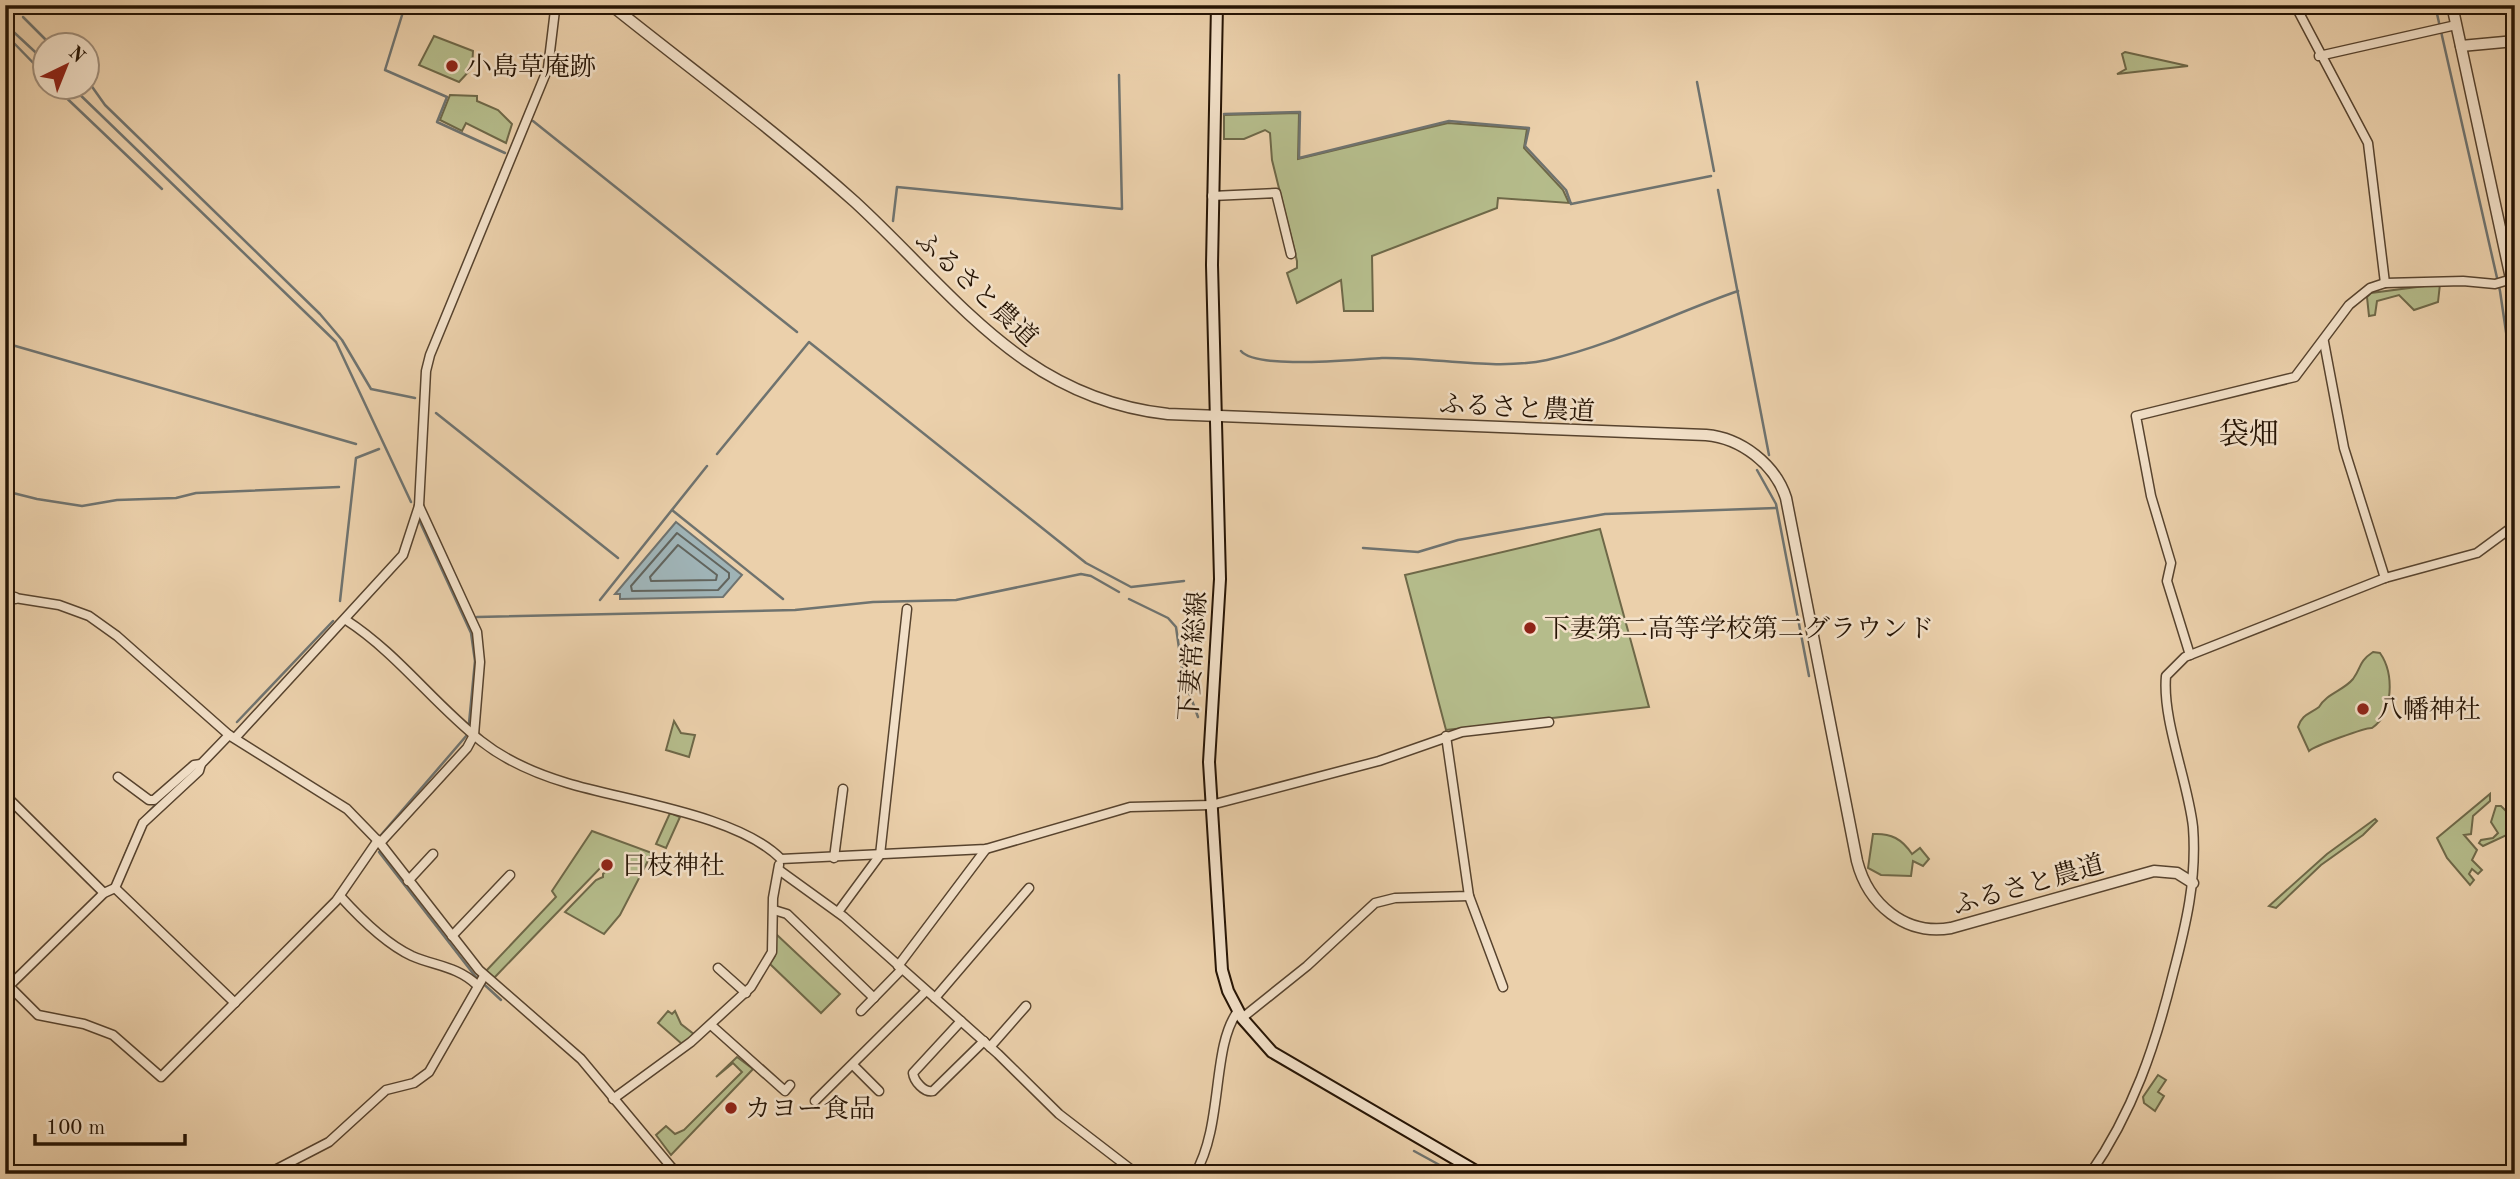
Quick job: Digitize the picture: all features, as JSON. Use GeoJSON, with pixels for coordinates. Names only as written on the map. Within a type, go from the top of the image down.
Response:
{"type":"FeatureCollection","features":[{"type":"Feature","properties":{"kind":"main road","name":"下妻常総線"},"geometry":{"type":"LineString","coordinates":[[1217,5],[1212,196],[1220,589],[1211,700],[1211,805],[1217,942],[1225,983],[1240,1015],[1265,1046],[1289,1065],[1481,1174]]}},
{"type":"Feature","properties":{"kind":"street","name":"ふるさと農道"},"geometry":{"type":"LineString","coordinates":[[611,5],[854,202],[1021,360],[1069,387],[1117,405],[1168,414],[1706,435],[1736,443],[1765,464],[1780,483],[1786,498],[1857,861],[1868,890],[1881,906],[1903,922],[1942,929],[2154,871],[2177,873],[2193,883]]}},
{"type":"Feature","properties":{"kind":"street"},"geometry":{"type":"LineString","coordinates":[[2295,5],[2319,55],[2364,133],[2371,153],[2385,283]]}},
{"type":"Feature","properties":{"kind":"street"},"geometry":{"type":"LineString","coordinates":[[2446,27],[2452,5]]}},
{"type":"Feature","properties":{"kind":"street"},"geometry":{"type":"LineString","coordinates":[[419,506],[477,632],[480,662],[474,735],[467,748],[379,842],[340,896],[162,1077],[113,1035],[84,1024],[37,1015],[9,986],[104,893],[115,888],[144,823],[346,620],[403,555],[419,506],[426,371],[430,355],[548,68],[555,7]]}},
{"type":"Feature","properties":{"kind":"street"},"geometry":{"type":"LineString","coordinates":[[2319,55],[2446,27]]}},
{"type":"Feature","properties":{"kind":"street"},"geometry":{"type":"LineString","coordinates":[[2446,27],[2461,47],[2506,281],[2515,297]]}},
{"type":"Feature","properties":{"kind":"street"},"geometry":{"type":"LineString","coordinates":[[2461,47],[2515,41]]}},
{"type":"Feature","properties":{"kind":"street"},"geometry":{"type":"LineString","coordinates":[[1212,196],[1276,193],[1291,254]]}},
{"type":"Feature","properties":{"kind":"street"},"geometry":{"type":"LineString","coordinates":[[2190,655],[2167,581],[2171,563],[2151,496],[2136,416],[2295,377],[2358,295],[2385,283],[2506,281]]}},
{"type":"Feature","properties":{"kind":"street"},"geometry":{"type":"LineString","coordinates":[[2324,342],[2344,449],[2385,578]]}},
{"type":"Feature","properties":{"kind":"street"},"geometry":{"type":"LineString","coordinates":[[2090,1174],[2119,1128],[2146,1070],[2188,916],[2193,883],[2190,804],[2165,686],[2166,676],[2173,666],[2190,655],[2385,578],[2477,553],[2515,525]]}},
{"type":"Feature","properties":{"kind":"street"},"geometry":{"type":"LineString","coordinates":[[10,597],[59,605],[89,617],[117,636],[232,736],[335,799],[379,842],[452,936],[480,980]]}},
{"type":"Feature","properties":{"kind":"street"},"geometry":{"type":"LineString","coordinates":[[838,912],[880,855],[907,609]]}},
{"type":"Feature","properties":{"kind":"street"},"geometry":{"type":"LineString","coordinates":[[346,620],[375,641],[474,735],[494,750],[535,771],[732,829],[764,844],[781,859],[986,849],[1130,807],[1211,805],[1379,761],[1446,736],[1549,722]]}},
{"type":"Feature","properties":{"kind":"street"},"geometry":{"type":"LineString","coordinates":[[1446,736],[1469,895],[1503,987]]}},
{"type":"Feature","properties":{"kind":"street"},"geometry":{"type":"LineString","coordinates":[[118,777],[149,800],[155,800],[194,765],[201,764]]}},
{"type":"Feature","properties":{"kind":"street"},"geometry":{"type":"LineString","coordinates":[[834,858],[843,789]]}},
{"type":"Feature","properties":{"kind":"street"},"geometry":{"type":"LineString","coordinates":[[5,794],[104,893]]}},
{"type":"Feature","properties":{"kind":"street"},"geometry":{"type":"LineString","coordinates":[[861,1011],[900,968],[986,849]]}},
{"type":"Feature","properties":{"kind":"street"},"geometry":{"type":"LineString","coordinates":[[408,881],[433,854]]}},
{"type":"Feature","properties":{"kind":"street"},"geometry":{"type":"LineString","coordinates":[[613,1099],[711,1025],[746,993],[772,952],[775,910],[773,898],[781,859]]}},
{"type":"Feature","properties":{"kind":"street"},"geometry":{"type":"LineString","coordinates":[[779,870],[838,912],[987,1044],[1059,1114],[1137,1174]]}},
{"type":"Feature","properties":{"kind":"street"},"geometry":{"type":"LineString","coordinates":[[452,936],[510,876]]}},
{"type":"Feature","properties":{"kind":"street"},"geometry":{"type":"LineString","coordinates":[[115,888],[235,1003]]}},
{"type":"Feature","properties":{"kind":"street"},"geometry":{"type":"LineString","coordinates":[[935,999],[1029,888]]}},
{"type":"Feature","properties":{"kind":"street"},"geometry":{"type":"LineString","coordinates":[[1195,1174],[1213,1131],[1228,1029],[1240,1015],[1299,972],[1376,903],[1395,898],[1469,895]]}},
{"type":"Feature","properties":{"kind":"street"},"geometry":{"type":"LineString","coordinates":[[340,896],[357,915],[406,953],[480,980],[570,1049],[674,1171],[662,1174]]}},
{"type":"Feature","properties":{"kind":"street"},"geometry":{"type":"LineString","coordinates":[[775,910],[787,914],[874,998]]}},
{"type":"Feature","properties":{"kind":"street"},"geometry":{"type":"LineString","coordinates":[[718,968],[746,993]]}},
{"type":"Feature","properties":{"kind":"street"},"geometry":{"type":"LineString","coordinates":[[275,1170],[329,1142],[386,1090],[414,1083],[429,1072],[480,980]]}},
{"type":"Feature","properties":{"kind":"street"},"geometry":{"type":"LineString","coordinates":[[815,1101],[926,991]]}},
{"type":"Feature","properties":{"kind":"street"},"geometry":{"type":"LineString","coordinates":[[961,1021],[913,1073],[914,1079],[925,1090],[933,1091],[1026,1006]]}},
{"type":"Feature","properties":{"kind":"street"},"geometry":{"type":"LineString","coordinates":[[711,1025],[785,1091],[790,1085]]}},
{"type":"Feature","properties":{"kind":"street"},"geometry":{"type":"LineString","coordinates":[[853,1065],[879,1091]]}},
{"type":"Feature","properties":{"kind":"green space"},"geometry":{"type":"Polygon","coordinates":[[[434,36],[473,51],[472,68],[459,82],[419,65],[434,36]]]}},
{"type":"Feature","properties":{"kind":"green space"},"geometry":{"type":"Polygon","coordinates":[[[2125,52],[2188,66],[2117,74],[2126,69],[2122,54],[2125,52]]]}},
{"type":"Feature","properties":{"kind":"green space"},"geometry":{"type":"Polygon","coordinates":[[[450,95],[477,96],[477,101],[498,110],[512,124],[506,143],[466,123],[462,131],[440,120],[450,95]]]}},
{"type":"Feature","properties":{"kind":"green space"},"geometry":{"type":"Polygon","coordinates":[[[1299,113],[1298,159],[1448,123],[1527,129],[1524,148],[1563,190],[1569,203],[1498,198],[1497,208],[1372,256],[1373,311],[1344,311],[1341,280],[1297,303],[1287,273],[1297,268],[1297,261],[1272,160],[1270,133],[1265,130],[1244,139],[1224,139],[1224,115],[1299,113]]]}},
{"type":"Feature","properties":{"kind":"green space"},"geometry":{"type":"Polygon","coordinates":[[[2440,284],[2438,302],[2414,310],[2399,295],[2377,301],[2375,315],[2369,316],[2367,297],[2371,293],[2440,284]]]}},
{"type":"Feature","properties":{"kind":"green space","name":"下妻第二高等学校第二グラウンド"},"geometry":{"type":"Polygon","coordinates":[[[1600,529],[1649,707],[1446,730],[1405,575],[1600,529]]]}},
{"type":"Feature","properties":{"kind":"green space"},"geometry":{"type":"Polygon","coordinates":[[[2373,652],[2380,653],[2385,661],[2390,692],[2379,721],[2372,728],[2340,737],[2309,751],[2298,727],[2302,719],[2349,683],[2362,662],[2373,652]]]}},
{"type":"Feature","properties":{"kind":"green space"},"geometry":{"type":"Polygon","coordinates":[[[674,721],[681,733],[695,735],[689,757],[666,750],[674,721]]]}},
{"type":"Feature","properties":{"kind":"green space"},"geometry":{"type":"Polygon","coordinates":[[[2490,794],[2490,801],[2473,816],[2471,834],[2464,835],[2477,850],[2472,860],[2482,870],[2478,874],[2472,869],[2469,874],[2474,880],[2470,885],[2447,858],[2437,838],[2490,794]]]}},
{"type":"Feature","properties":{"kind":"green space"},"geometry":{"type":"Polygon","coordinates":[[[2496,806],[2501,806],[2506,811],[2509,834],[2483,846],[2479,843],[2481,840],[2493,838],[2498,833],[2491,822],[2496,806]]]}},
{"type":"Feature","properties":{"kind":"green space"},"geometry":{"type":"Polygon","coordinates":[[[670,813],[680,817],[666,848],[656,844],[670,813]]]}},
{"type":"Feature","properties":{"kind":"green space"},"geometry":{"type":"Polygon","coordinates":[[[2375,819],[2377,821],[2363,835],[2321,865],[2276,908],[2269,906],[2327,854],[2375,819]]]}},
{"type":"Feature","properties":{"kind":"green space"},"geometry":{"type":"Polygon","coordinates":[[[592,831],[652,853],[620,915],[604,934],[565,912],[596,880],[603,877],[609,868],[605,863],[494,978],[486,971],[556,897],[552,891],[592,831]]]}},
{"type":"Feature","properties":{"kind":"green space"},"geometry":{"type":"Polygon","coordinates":[[[1873,834],[1896,838],[1912,854],[1920,848],[1929,859],[1923,866],[1913,861],[1911,876],[1881,875],[1868,868],[1873,834]]]}},
{"type":"Feature","properties":{"kind":"green space"},"geometry":{"type":"Polygon","coordinates":[[[776,934],[840,994],[821,1013],[770,964],[775,956],[776,934]]]}},
{"type":"Feature","properties":{"kind":"green space"},"geometry":{"type":"Polygon","coordinates":[[[668,1011],[672,1014],[675,1011],[681,1024],[695,1035],[682,1044],[658,1023],[668,1011]]]}},
{"type":"Feature","properties":{"kind":"green space"},"geometry":{"type":"Polygon","coordinates":[[[737,1057],[753,1069],[671,1155],[656,1135],[666,1126],[675,1134],[684,1130],[742,1072],[733,1063],[716,1077],[737,1057]]]}},
{"type":"Feature","properties":{"kind":"green space"},"geometry":{"type":"Polygon","coordinates":[[[2158,1075],[2166,1080],[2158,1092],[2164,1096],[2155,1111],[2144,1103],[2143,1097],[2158,1075]]]}},
{"type":"Feature","properties":{"kind":"water"},"geometry":{"type":"Polygon","coordinates":[[[676,522],[742,575],[723,597],[620,599],[620,594],[615,594],[676,522]]]}},
{"type":"Feature","properties":{"kind":"waterway"},"geometry":{"type":"LineString","coordinates":[[395,5],[403,12],[385,70],[447,97],[437,122],[505,153]]}},
{"type":"Feature","properties":{"kind":"waterway"},"geometry":{"type":"LineString","coordinates":[[2435,5],[2500,291],[2515,393]]}},
{"type":"Feature","properties":{"kind":"waterway"},"geometry":{"type":"LineString","coordinates":[[23,17],[38,32]]}},
{"type":"Feature","properties":{"kind":"waterway"},"geometry":{"type":"LineString","coordinates":[[5,24],[32,49]]}},
{"type":"Feature","properties":{"kind":"waterway"},"geometry":{"type":"LineString","coordinates":[[8,37],[32,62]]}},
{"type":"Feature","properties":{"kind":"waterway"},"geometry":{"type":"LineString","coordinates":[[893,221],[897,187],[1122,209],[1119,75]]}},
{"type":"Feature","properties":{"kind":"waterway"},"geometry":{"type":"LineString","coordinates":[[1697,82],[1714,171]]}},
{"type":"Feature","properties":{"kind":"waterway"},"geometry":{"type":"LineString","coordinates":[[102,101],[320,314],[342,340],[371,389],[415,398]]}},
{"type":"Feature","properties":{"kind":"waterway"},"geometry":{"type":"LineString","coordinates":[[71,102],[162,189]]}},
{"type":"Feature","properties":{"kind":"waterway"},"geometry":{"type":"LineString","coordinates":[[87,102],[336,342],[411,502]]}},
{"type":"Feature","properties":{"kind":"waterway"},"geometry":{"type":"LineString","coordinates":[[1224,114],[1300,112],[1299,158],[1449,121],[1529,128],[1525,146],[1566,190],[1571,204],[1711,176]]}},
{"type":"Feature","properties":{"kind":"waterway"},"geometry":{"type":"LineString","coordinates":[[533,121],[797,332]]}},
{"type":"Feature","properties":{"kind":"waterway"},"geometry":{"type":"LineString","coordinates":[[1718,190],[1769,455]]}},
{"type":"Feature","properties":{"kind":"waterway"},"geometry":{"type":"LineString","coordinates":[[1241,351],[1251,357],[1286,362],[1402,358],[1486,364],[1527,363],[1596,346],[1738,291]]}},
{"type":"Feature","properties":{"kind":"waterway"},"geometry":{"type":"LineString","coordinates":[[717,454],[809,342],[1086,563],[1131,587],[1184,581]]}},
{"type":"Feature","properties":{"kind":"waterway"},"geometry":{"type":"LineString","coordinates":[[5,343],[356,444]]}},
{"type":"Feature","properties":{"kind":"waterway"},"geometry":{"type":"LineString","coordinates":[[436,413],[618,558]]}},
{"type":"Feature","properties":{"kind":"waterway"},"geometry":{"type":"LineString","coordinates":[[340,601],[356,458],[379,449]]}},
{"type":"Feature","properties":{"kind":"waterway"},"geometry":{"type":"LineString","coordinates":[[600,600],[707,466]]}},
{"type":"Feature","properties":{"kind":"waterway"},"geometry":{"type":"LineString","coordinates":[[1757,470],[1776,504],[1809,676]]}},
{"type":"Feature","properties":{"kind":"waterway"},"geometry":{"type":"LineString","coordinates":[[5,491],[82,506],[117,500],[176,498],[196,493],[339,487]]}},
{"type":"Feature","properties":{"kind":"waterway"},"geometry":{"type":"LineString","coordinates":[[1363,548],[1418,552],[1458,540],[1605,514],[1776,508]]}},
{"type":"Feature","properties":{"kind":"waterway"},"geometry":{"type":"LineString","coordinates":[[672,510],[783,599]]}},
{"type":"Feature","properties":{"kind":"waterway"},"geometry":{"type":"LineString","coordinates":[[420,522],[471,633],[475,661],[469,723]]}},
{"type":"Feature","properties":{"kind":"waterway"},"geometry":{"type":"LineString","coordinates":[[477,617],[795,610],[873,602],[956,600],[1081,574],[1091,576],[1119,592]]}},
{"type":"Feature","properties":{"kind":"waterway"},"geometry":{"type":"LineString","coordinates":[[1129,599],[1168,618],[1176,627],[1183,676],[1198,717]]}},
{"type":"Feature","properties":{"kind":"waterway"},"geometry":{"type":"LineString","coordinates":[[237,722],[333,621]]}},
{"type":"Feature","properties":{"kind":"waterway"},"geometry":{"type":"LineString","coordinates":[[381,835],[467,735]]}},
{"type":"Feature","properties":{"kind":"waterway"},"geometry":{"type":"LineString","coordinates":[[142,819],[159,801]]}},
{"type":"Feature","properties":{"kind":"waterway"},"geometry":{"type":"LineString","coordinates":[[124,857],[131,841]]}},
{"type":"Feature","properties":{"kind":"waterway"},"geometry":{"type":"LineString","coordinates":[[379,852],[475,976],[501,1000]]}},
{"type":"Feature","properties":{"kind":"waterway"},"geometry":{"type":"LineString","coordinates":[[1414,1151],[1456,1174]]}},
{"type":"Feature","properties":{"kind":"place","name":"小島草庵跡"},"geometry":{"type":"Point","coordinates":[452,66]}},
{"type":"Feature","properties":{"kind":"place","name":"下妻第二高等学校第二グラウンド"},"geometry":{"type":"Point","coordinates":[1530,628]}},
{"type":"Feature","properties":{"kind":"place","name":"八幡神社"},"geometry":{"type":"Point","coordinates":[2363,709]}},
{"type":"Feature","properties":{"kind":"place","name":"日枝神社"},"geometry":{"type":"Point","coordinates":[607,865]}},
{"type":"Feature","properties":{"kind":"place","name":"カヨー食品"},"geometry":{"type":"Point","coordinates":[731,1108]}},
{"type":"Feature","properties":{"kind":"district","name":"袋畑"},"geometry":{"type":"Point","coordinates":[2249,434]}}]}
